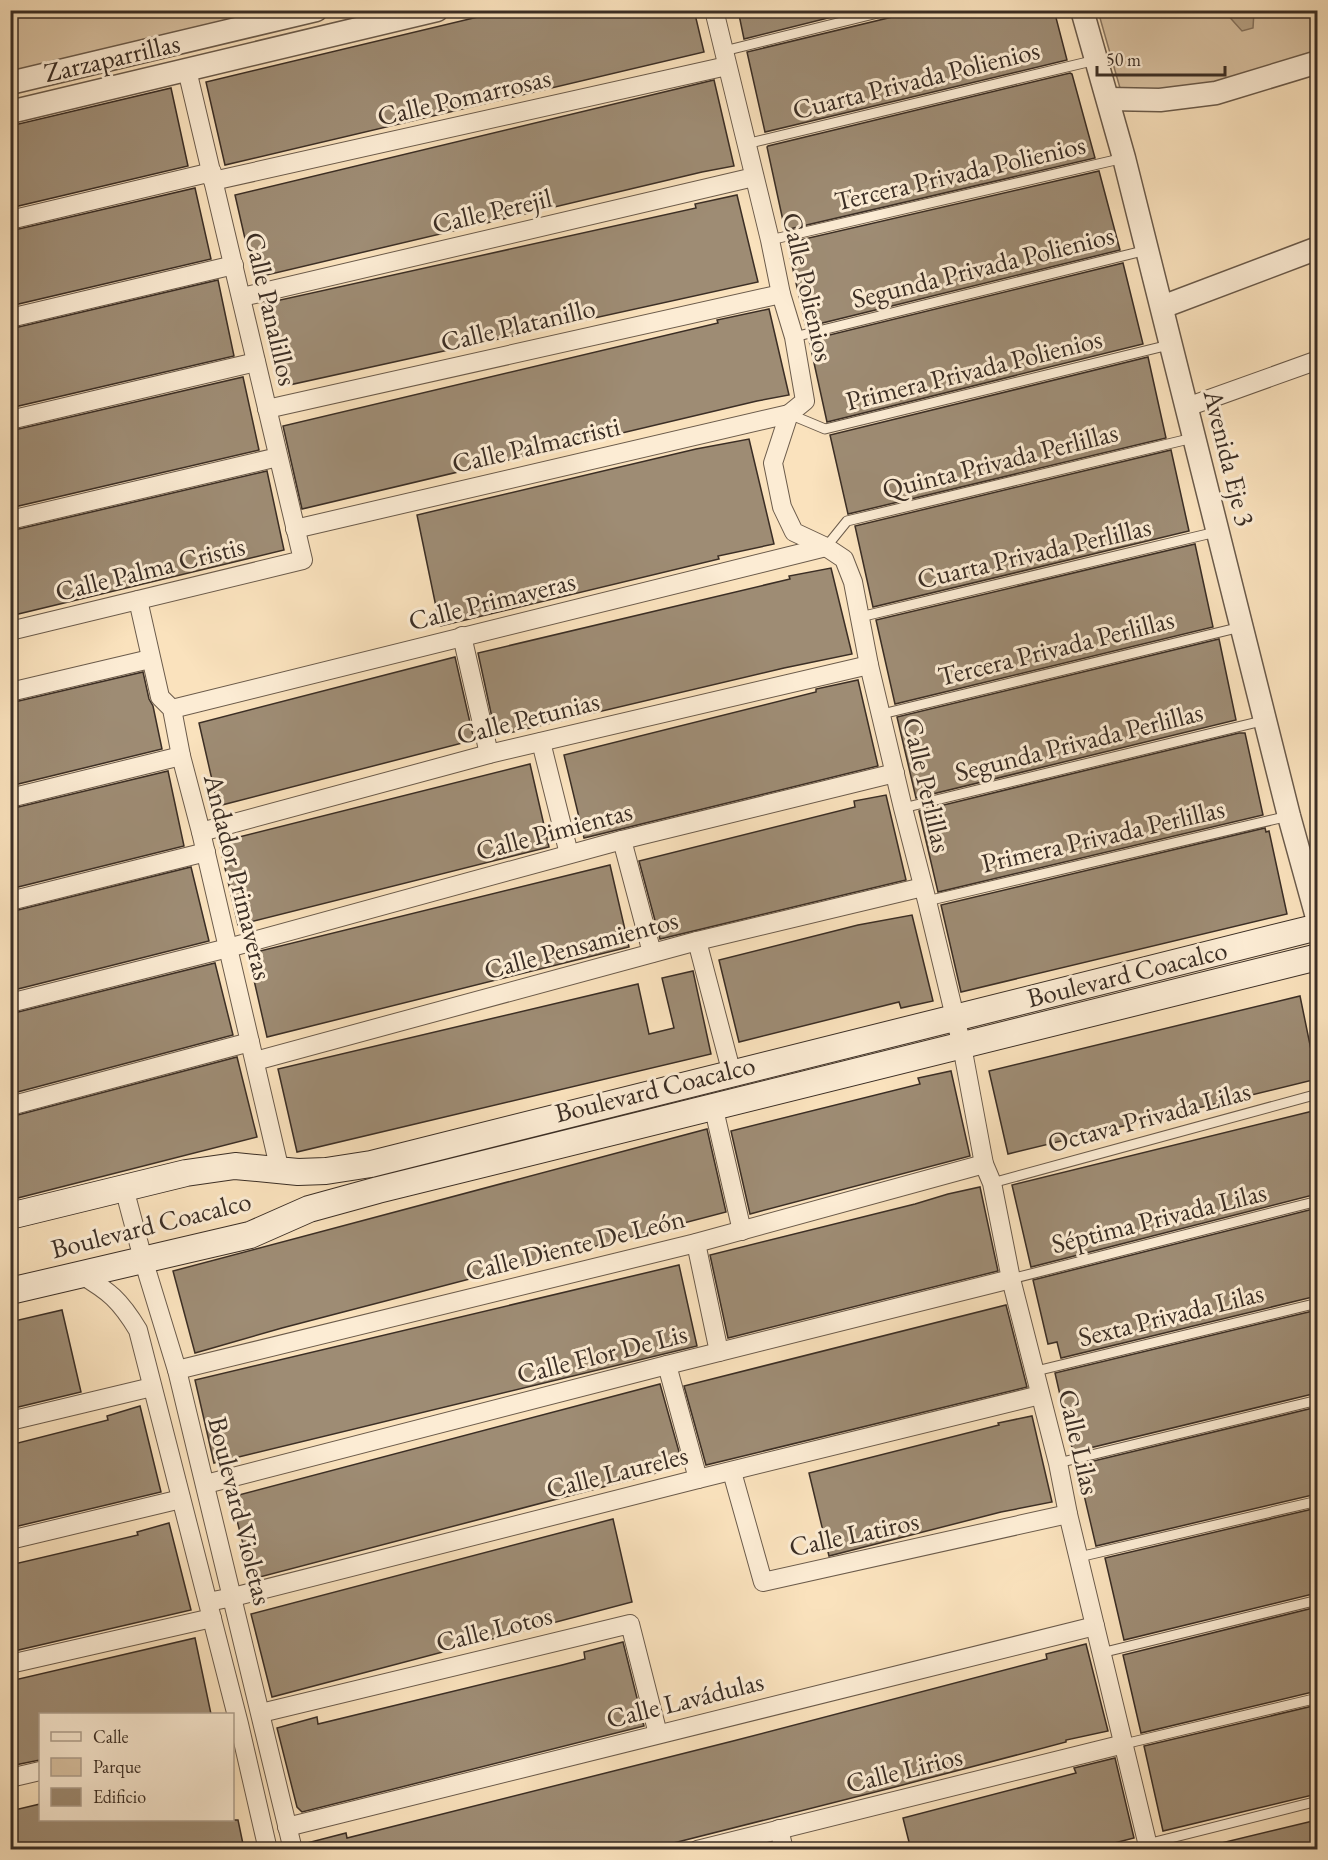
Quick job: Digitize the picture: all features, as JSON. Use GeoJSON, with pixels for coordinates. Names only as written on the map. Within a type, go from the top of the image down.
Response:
{"type":"FeatureCollection","features":[{"type":"Feature","properties":{"kind":"main road","name":"Boulevard Coacalco"},"geometry":{"type":"LineString","coordinates":[[10,1216],[186,1173],[235,1166],[280,1171],[326,1171],[371,1164],[1317,927]]}},
{"type":"Feature","properties":{"kind":"main road","name":"Boulevard Coacalco"},"geometry":{"type":"LineString","coordinates":[[10,1291],[249,1235],[309,1209],[334,1201],[1317,957]]}},
{"type":"Feature","properties":{"kind":"street","name":"Zarzaparrillas"},"geometry":{"type":"LineString","coordinates":[[10,83],[316,10]]}},
{"type":"Feature","properties":{"kind":"street","name":"Zarzaparrillas"},"geometry":{"type":"LineString","coordinates":[[10,112],[437,10]]}},
{"type":"Feature","properties":{"kind":"street","name":"Calle Polienios"},"geometry":{"type":"LineString","coordinates":[[714,10],[781,294],[794,337],[805,401],[789,414],[773,463],[782,507],[794,531],[826,547]]}},
{"type":"Feature","properties":{"kind":"street","name":"Avenida Eje 3"},"geometry":{"type":"LineString","coordinates":[[1082,10],[1109,99],[1289,816],[1315,898],[1317,921]]}},
{"type":"Feature","properties":{"kind":"street","name":"Calle Pomarrosas"},"geometry":{"type":"LineString","coordinates":[[10,220],[726,58]]}},
{"type":"Feature","properties":{"kind":"street"},"geometry":{"type":"LineString","coordinates":[[1109,99],[1160,100],[1216,93],[1317,62]]}},
{"type":"Feature","properties":{"kind":"street","name":"Calle Panalillos"},"geometry":{"type":"LineString","coordinates":[[187,70],[303,560]]}},
{"type":"Feature","properties":{"kind":"street","name":"Calle Perejil"},"geometry":{"type":"LineString","coordinates":[[242,297],[754,177]]}},
{"type":"Feature","properties":{"kind":"street"},"geometry":{"type":"LineString","coordinates":[[1162,307],[1317,248]]}},
{"type":"Feature","properties":{"kind":"street"},"geometry":{"type":"LineString","coordinates":[[10,318],[234,265]]}},
{"type":"Feature","properties":{"kind":"street","name":"Calle Platanillo"},"geometry":{"type":"LineString","coordinates":[[267,409],[781,294]]}},
{"type":"Feature","properties":{"kind":"street"},"geometry":{"type":"LineString","coordinates":[[1187,407],[1317,360]]}},
{"type":"Feature","properties":{"kind":"street"},"geometry":{"type":"LineString","coordinates":[[10,420],[256,362]]}},
{"type":"Feature","properties":{"kind":"street","name":"Calle Palmacristi"},"geometry":{"type":"LineString","coordinates":[[296,529],[789,414]]}},
{"type":"Feature","properties":{"kind":"street"},"geometry":{"type":"LineString","coordinates":[[10,520],[278,457]]}},
{"type":"Feature","properties":{"kind":"street","name":"Calle Perlillas"},"geometry":{"type":"LineString","coordinates":[[826,547],[844,559],[853,582],[869,665],[962,1046]]}},
{"type":"Feature","properties":{"kind":"street","name":"Calle Primaveras"},"geometry":{"type":"LineString","coordinates":[[172,709],[826,547]]}},
{"type":"Feature","properties":{"kind":"street","name":"Calle Palma Cristis"},"geometry":{"type":"LineString","coordinates":[[10,630],[303,560]]}},
{"type":"Feature","properties":{"kind":"street","name":"Andador Primaveras"},"geometry":{"type":"LineString","coordinates":[[138,600],[160,697],[172,709],[181,756],[206,852],[280,1171]]}},
{"type":"Feature","properties":{"kind":"street"},"geometry":{"type":"LineString","coordinates":[[462,636],[489,754]]}},
{"type":"Feature","properties":{"kind":"street"},"geometry":{"type":"LineString","coordinates":[[10,692],[150,659]]}},
{"type":"Feature","properties":{"kind":"street","name":"Calle Petunias"},"geometry":{"type":"LineString","coordinates":[[201,832],[489,754],[869,665]]}},
{"type":"Feature","properties":{"kind":"street"},"geometry":{"type":"LineString","coordinates":[[541,742],[568,855]]}},
{"type":"Feature","properties":{"kind":"street"},"geometry":{"type":"LineString","coordinates":[[10,798],[181,756]]}},
{"type":"Feature","properties":{"kind":"street","name":"Calle Pimientas"},"geometry":{"type":"LineString","coordinates":[[10,1003],[228,948],[622,840],[895,773]]}},
{"type":"Feature","properties":{"kind":"street"},"geometry":{"type":"LineString","coordinates":[[622,840],[652,953]]}},
{"type":"Feature","properties":{"kind":"street"},"geometry":{"type":"LineString","coordinates":[[10,901],[206,852]]}},
{"type":"Feature","properties":{"kind":"street","name":"Calle Pensamientos"},"geometry":{"type":"LineString","coordinates":[[255,1061],[697,941],[925,894]]}},
{"type":"Feature","properties":{"kind":"street"},"geometry":{"type":"LineString","coordinates":[[697,941],[732,1074]]}},
{"type":"Feature","properties":{"kind":"street"},"geometry":{"type":"LineString","coordinates":[[10,1106],[250,1042]]}},
{"type":"Feature","properties":{"kind":"street","name":"Calle Lilas"},"geometry":{"type":"LineString","coordinates":[[962,1046],[984,1164],[992,1183],[1011,1279],[1036,1371],[1148,1847]]}},
{"type":"Feature","properties":{"kind":"street"},"geometry":{"type":"LineString","coordinates":[[713,1106],[742,1231]]}},
{"type":"Feature","properties":{"kind":"street","name":"Calle Diente De León"},"geometry":{"type":"LineString","coordinates":[[177,1370],[696,1244],[984,1164]]}},
{"type":"Feature","properties":{"kind":"street","name":"Boulevard Violetas"},"geometry":{"type":"LineString","coordinates":[[124,1188],[177,1370],[293,1850]]}},
{"type":"Feature","properties":{"kind":"street"},"geometry":{"type":"LineString","coordinates":[[696,1244],[719,1352]]}},
{"type":"Feature","properties":{"kind":"street","name":"Boulevard Violetas"},"geometry":{"type":"LineString","coordinates":[[80,1274],[107,1290],[125,1308],[138,1330],[210,1610],[233,1713]]}},
{"type":"Feature","properties":{"kind":"street","name":"Calle Flor De Lis"},"geometry":{"type":"LineString","coordinates":[[206,1484],[1011,1279]]}},
{"type":"Feature","properties":{"kind":"street"},"geometry":{"type":"LineString","coordinates":[[667,1365],[698,1479]]}},
{"type":"Feature","properties":{"kind":"street"},"geometry":{"type":"LineString","coordinates":[[10,1421],[152,1387]]}},
{"type":"Feature","properties":{"kind":"street","name":"Calle Laureles"},"geometry":{"type":"LineString","coordinates":[[10,1665],[210,1610],[233,1598],[698,1479],[1040,1395]]}},
{"type":"Feature","properties":{"kind":"street","name":"Calle Latiros"},"geometry":{"type":"LineString","coordinates":[[732,1472],[763,1582],[1068,1514]]}},
{"type":"Feature","properties":{"kind":"street"},"geometry":{"type":"LineString","coordinates":[[10,1540],[181,1499]]}},
{"type":"Feature","properties":{"kind":"street","name":"Calle Lotos"},"geometry":{"type":"LineString","coordinates":[[261,1713],[630,1624],[658,1734]]}},
{"type":"Feature","properties":{"kind":"street","name":"Calle Lavádulas"},"geometry":{"type":"LineString","coordinates":[[262,1823],[286,1822],[658,1734],[1095,1626]]}},
{"type":"Feature","properties":{"kind":"street","name":"Boulevard Violetas"},"geometry":{"type":"LineString","coordinates":[[236,1725],[268,1850]]}},
{"type":"Feature","properties":{"kind":"street","name":"Calle Lirios"},"geometry":{"type":"LineString","coordinates":[[697,1850],[1124,1744]]}},
{"type":"Feature","properties":{"kind":"street"},"geometry":{"type":"LineString","coordinates":[[10,1778],[39,1771]]}},
{"type":"Feature","properties":{"kind":"street"},"geometry":{"type":"LineString","coordinates":[[779,1829],[784,1850]]}},
{"type":"Feature","properties":{"kind":"lane"},"geometry":{"type":"LineString","coordinates":[[726,58],[890,10]]}},
{"type":"Feature","properties":{"kind":"lane"},"geometry":{"type":"LineString","coordinates":[[243,17],[265,22]]}},
{"type":"Feature","properties":{"kind":"lane"},"geometry":{"type":"LineString","coordinates":[[180,43],[199,29],[232,20]]}},
{"type":"Feature","properties":{"kind":"lane","name":"Cuarta Privada Polienios"},"geometry":{"type":"LineString","coordinates":[[746,144],[1096,60]]}},
{"type":"Feature","properties":{"kind":"lane","name":"Tercera Privada Polienios"},"geometry":{"type":"LineString","coordinates":[[770,240],[1124,158]]}},
{"type":"Feature","properties":{"kind":"lane","name":"Segunda Privada Polienios"},"geometry":{"type":"LineString","coordinates":[[794,337],[1147,250]]}},
{"type":"Feature","properties":{"kind":"lane","name":"Primera Privada Polienios"},"geometry":{"type":"LineString","coordinates":[[789,414],[825,429],[1172,345]]}},
{"type":"Feature","properties":{"kind":"lane","name":"Quinta Privada Perlillas"},"geometry":{"type":"LineString","coordinates":[[826,547],[848,521],[1195,437]]}},
{"type":"Feature","properties":{"kind":"lane","name":"Cuarta Privada Perlillas"},"geometry":{"type":"LineString","coordinates":[[860,618],[1219,532]]}},
{"type":"Feature","properties":{"kind":"lane","name":"Tercera Privada Perlillas"},"geometry":{"type":"LineString","coordinates":[[882,714],[1241,627]]}},
{"type":"Feature","properties":{"kind":"lane","name":"Segunda Privada Perlillas"},"geometry":{"type":"LineString","coordinates":[[903,808],[1266,720]]}},
{"type":"Feature","properties":{"kind":"lane","name":"Primera Privada Perlillas"},"geometry":{"type":"LineString","coordinates":[[925,894],[1289,816]]}},
{"type":"Feature","properties":{"kind":"lane","name":"Octava Privada Lilas"},"geometry":{"type":"LineString","coordinates":[[992,1183],[1317,1094]]}},
{"type":"Feature","properties":{"kind":"lane","name":"Séptima Privada Lilas"},"geometry":{"type":"LineString","coordinates":[[1011,1279],[1317,1201]]}},
{"type":"Feature","properties":{"kind":"lane","name":"Sexta Privada Lilas"},"geometry":{"type":"LineString","coordinates":[[1036,1371],[1317,1303]]}},
{"type":"Feature","properties":{"kind":"lane"},"geometry":{"type":"LineString","coordinates":[[1058,1463],[1317,1400]]}},
{"type":"Feature","properties":{"kind":"lane"},"geometry":{"type":"LineString","coordinates":[[1078,1557],[1317,1501]]}},
{"type":"Feature","properties":{"kind":"lane"},"geometry":{"type":"LineString","coordinates":[[1101,1653],[1317,1600]]}},
{"type":"Feature","properties":{"kind":"lane"},"geometry":{"type":"LineString","coordinates":[[1124,1744],[1317,1698]]}},
{"type":"Feature","properties":{"kind":"lane"},"geometry":{"type":"LineString","coordinates":[[1148,1847],[1317,1801]]}},
{"type":"Feature","properties":{"kind":"green space"},"geometry":{"type":"Polygon","coordinates":[[[11,10],[313,11],[11,81],[11,10]]]}},
{"type":"Feature","properties":{"kind":"green space"},"geometry":{"type":"Polygon","coordinates":[[[1098,11],[1317,11],[1317,52],[1214,82],[1160,90],[1120,88],[1098,11]]]}},
{"type":"Feature","properties":{"kind":"shaded area"},"geometry":{"type":"Polygon","coordinates":[[[1224,11],[1254,11],[1253,28],[1242,31],[1224,11]]]}},
{"type":"Feature","properties":{"kind":"building"},"geometry":{"type":"Polygon","coordinates":[[[507,10],[694,10],[704,52],[225,165],[206,82],[507,10]]]}},
{"type":"Feature","properties":{"kind":"building"},"geometry":{"type":"Polygon","coordinates":[[[738,10],[860,10],[744,39],[738,10]]]}},
{"type":"Feature","properties":{"kind":"building"},"geometry":{"type":"Polygon","coordinates":[[[897,10],[1054,10],[1067,60],[765,132],[747,52],[892,17],[897,10]]]}},
{"type":"Feature","properties":{"kind":"building"},"geometry":{"type":"Polygon","coordinates":[[[1070,73],[1095,158],[785,230],[768,146],[1070,73]]]}},
{"type":"Feature","properties":{"kind":"building"},"geometry":{"type":"Polygon","coordinates":[[[714,80],[734,166],[254,278],[235,195],[714,80]]]}},
{"type":"Feature","properties":{"kind":"building"},"geometry":{"type":"Polygon","coordinates":[[[171,88],[188,166],[10,208],[10,126],[171,88]]]}},
{"type":"Feature","properties":{"kind":"building"},"geometry":{"type":"Polygon","coordinates":[[[1099,171],[1120,250],[806,327],[787,243],[1099,171]]]}},
{"type":"Feature","properties":{"kind":"building"},"geometry":{"type":"Polygon","coordinates":[[[195,188],[211,259],[10,306],[10,231],[195,188]]]}},
{"type":"Feature","properties":{"kind":"building"},"geometry":{"type":"Polygon","coordinates":[[[737,195],[758,282],[280,387],[262,304],[696,208],[695,204],[737,195]]]}},
{"type":"Feature","properties":{"kind":"building"},"geometry":{"type":"Polygon","coordinates":[[[1123,263],[1143,344],[827,422],[809,340],[1123,263]]]}},
{"type":"Feature","properties":{"kind":"building"},"geometry":{"type":"Polygon","coordinates":[[[218,280],[234,356],[10,408],[10,329],[218,280]]]}},
{"type":"Feature","properties":{"kind":"building"},"geometry":{"type":"Polygon","coordinates":[[[769,309],[789,395],[302,509],[283,426],[769,309]]]}},
{"type":"Feature","properties":{"kind":"building"},"geometry":{"type":"Polygon","coordinates":[[[1148,357],[1166,438],[848,514],[830,435],[1148,357]]]}},
{"type":"Feature","properties":{"kind":"building"},"geometry":{"type":"Polygon","coordinates":[[[243,377],[259,450],[10,508],[10,431],[243,377]]]}},
{"type":"Feature","properties":{"kind":"building"},"geometry":{"type":"Polygon","coordinates":[[[749,439],[774,544],[440,626],[417,515],[696,449],[749,439]]]}},
{"type":"Feature","properties":{"kind":"building"},"geometry":{"type":"Polygon","coordinates":[[[1171,450],[1189,531],[873,607],[855,526],[1171,450]]]}},
{"type":"Feature","properties":{"kind":"building"},"geometry":{"type":"Polygon","coordinates":[[[267,471],[284,550],[10,616],[10,531],[267,471]]]}},
{"type":"Feature","properties":{"kind":"building"},"geometry":{"type":"Polygon","coordinates":[[[1195,544],[1213,627],[895,704],[876,620],[1195,544]]]}},
{"type":"Feature","properties":{"kind":"building"},"geometry":{"type":"Polygon","coordinates":[[[831,568],[852,654],[496,736],[478,653],[790,579],[789,576],[831,568]]]}},
{"type":"Feature","properties":{"kind":"building"},"geometry":{"type":"Polygon","coordinates":[[[1219,639],[1236,720],[916,798],[897,717],[1219,639]]]}},
{"type":"Feature","properties":{"kind":"building"},"geometry":{"type":"Polygon","coordinates":[[[455,657],[474,740],[218,806],[199,723],[455,657]]]}},
{"type":"Feature","properties":{"kind":"building"},"geometry":{"type":"Polygon","coordinates":[[[143,672],[162,749],[10,786],[10,703],[143,672]]]}},
{"type":"Feature","properties":{"kind":"building"},"geometry":{"type":"Polygon","coordinates":[[[858,680],[878,766],[584,838],[564,755],[858,680]]]}},
{"type":"Feature","properties":{"kind":"building"},"geometry":{"type":"Polygon","coordinates":[[[1245,733],[1263,815],[938,892],[919,811],[1245,733]]]}},
{"type":"Feature","properties":{"kind":"building"},"geometry":{"type":"Polygon","coordinates":[[[530,764],[549,847],[238,925],[219,842],[530,764]]]}},
{"type":"Feature","properties":{"kind":"building"},"geometry":{"type":"Polygon","coordinates":[[[168,771],[184,846],[10,889],[10,809],[168,771]]]}},
{"type":"Feature","properties":{"kind":"building"},"geometry":{"type":"Polygon","coordinates":[[[886,795],[906,880],[660,939],[639,861],[855,807],[854,801],[886,795]]]}},
{"type":"Feature","properties":{"kind":"building"},"geometry":{"type":"Polygon","coordinates":[[[1265,828],[1266,832],[1269,831],[1287,914],[961,992],[941,905],[1265,828]]]}},
{"type":"Feature","properties":{"kind":"building"},"geometry":{"type":"Polygon","coordinates":[[[610,865],[629,947],[267,1037],[248,954],[610,865]]]}},
{"type":"Feature","properties":{"kind":"building"},"geometry":{"type":"Polygon","coordinates":[[[191,867],[209,941],[10,991],[10,912],[191,867]]]}},
{"type":"Feature","properties":{"kind":"building"},"geometry":{"type":"Polygon","coordinates":[[[912,915],[933,1001],[901,1008],[899,1002],[739,1042],[719,960],[858,925],[912,915]]]}},
{"type":"Feature","properties":{"kind":"building"},"geometry":{"type":"Polygon","coordinates":[[[215,963],[233,1035],[10,1094],[10,1014],[215,963]]]}},
{"type":"Feature","properties":{"kind":"building"},"geometry":{"type":"Polygon","coordinates":[[[693,971],[711,1054],[297,1152],[278,1069],[638,984],[649,1034],[674,1028],[662,978],[693,971]]]}},
{"type":"Feature","properties":{"kind":"building"},"geometry":{"type":"Polygon","coordinates":[[[1300,996],[1317,1079],[1008,1154],[989,1071],[1300,996]]]}},
{"type":"Feature","properties":{"kind":"building"},"geometry":{"type":"Polygon","coordinates":[[[237,1057],[257,1137],[10,1200],[10,1117],[237,1057]]]}},
{"type":"Feature","properties":{"kind":"building"},"geometry":{"type":"Polygon","coordinates":[[[951,1071],[970,1156],[750,1214],[731,1131],[920,1084],[918,1078],[951,1071]]]}},
{"type":"Feature","properties":{"kind":"building"},"geometry":{"type":"Polygon","coordinates":[[[1317,1110],[1317,1194],[1031,1267],[1012,1185],[1317,1110]]]}},
{"type":"Feature","properties":{"kind":"building"},"geometry":{"type":"Polygon","coordinates":[[[707,1129],[726,1212],[282,1328],[195,1353],[173,1271],[707,1129]]]}},
{"type":"Feature","properties":{"kind":"building"},"geometry":{"type":"Polygon","coordinates":[[[980,1187],[998,1271],[728,1338],[710,1255],[980,1187]]]}},
{"type":"Feature","properties":{"kind":"building"},"geometry":{"type":"Polygon","coordinates":[[[1317,1208],[1317,1296],[1061,1358],[1057,1342],[1048,1344],[1033,1280],[1317,1208]]]}},
{"type":"Feature","properties":{"kind":"building"},"geometry":{"type":"Polygon","coordinates":[[[679,1265],[697,1346],[214,1463],[195,1380],[679,1265]]]}},
{"type":"Feature","properties":{"kind":"building"},"geometry":{"type":"Polygon","coordinates":[[[1006,1305],[1027,1387],[706,1465],[684,1386],[1006,1305]]]}},
{"type":"Feature","properties":{"kind":"building"},"geometry":{"type":"Polygon","coordinates":[[[62,1310],[81,1392],[10,1409],[10,1322],[62,1310]]]}},
{"type":"Feature","properties":{"kind":"building"},"geometry":{"type":"Polygon","coordinates":[[[1317,1310],[1317,1393],[1073,1452],[1055,1373],[1317,1310]]]}},
{"type":"Feature","properties":{"kind":"building"},"geometry":{"type":"Polygon","coordinates":[[[660,1384],[683,1466],[252,1579],[231,1497],[660,1384]]]}},
{"type":"Feature","properties":{"kind":"building"},"geometry":{"type":"Polygon","coordinates":[[[140,1406],[161,1492],[10,1528],[10,1445],[108,1420],[107,1416],[140,1406]]]}},
{"type":"Feature","properties":{"kind":"building"},"geometry":{"type":"Polygon","coordinates":[[[1317,1407],[1317,1494],[1096,1546],[1077,1465],[1317,1407]]]}},
{"type":"Feature","properties":{"kind":"building"},"geometry":{"type":"Polygon","coordinates":[[[1032,1416],[1052,1502],[1001,1512],[829,1556],[809,1473],[1032,1416]]]}},
{"type":"Feature","properties":{"kind":"building"},"geometry":{"type":"Polygon","coordinates":[[[1317,1508],[1317,1593],[1124,1640],[1105,1558],[1317,1508]]]}},
{"type":"Feature","properties":{"kind":"building"},"geometry":{"type":"Polygon","coordinates":[[[613,1519],[632,1602],[272,1697],[251,1614],[613,1519]]]}},
{"type":"Feature","properties":{"kind":"building"},"geometry":{"type":"Polygon","coordinates":[[[169,1523],[191,1610],[10,1652],[10,1565],[138,1535],[137,1532],[169,1523]]]}},
{"type":"Feature","properties":{"kind":"building"},"geometry":{"type":"Polygon","coordinates":[[[1317,1607],[1317,1691],[1141,1733],[1123,1655],[1317,1607]]]}},
{"type":"Feature","properties":{"kind":"building"},"geometry":{"type":"Polygon","coordinates":[[[195,1638],[211,1713],[39,1713],[39,1760],[10,1766],[10,1681],[195,1638]]]}},
{"type":"Feature","properties":{"kind":"building"},"geometry":{"type":"Polygon","coordinates":[[[623,1642],[644,1726],[302,1812],[297,1807],[277,1728],[317,1717],[318,1724],[562,1665],[585,1659],[584,1652],[623,1642]]]}},
{"type":"Feature","properties":{"kind":"building"},"geometry":{"type":"Polygon","coordinates":[[[1086,1644],[1108,1731],[646,1850],[304,1850],[303,1844],[346,1833],[347,1838],[733,1741],[1047,1659],[1046,1654],[1086,1644]]]}},
{"type":"Feature","properties":{"kind":"building"},"geometry":{"type":"Polygon","coordinates":[[[1317,1705],[1317,1794],[1163,1831],[1144,1746],[1317,1705]]]}},
{"type":"Feature","properties":{"kind":"building"},"geometry":{"type":"Polygon","coordinates":[[[1115,1758],[1134,1838],[1087,1850],[911,1850],[903,1818],[1076,1773],[1074,1768],[1115,1758]]]}},
{"type":"Feature","properties":{"kind":"building"},"geometry":{"type":"Polygon","coordinates":[[[39,1804],[39,1821],[238,1820],[243,1844],[221,1850],[10,1850],[10,1811],[39,1804]]]}},
{"type":"Feature","properties":{"kind":"building"},"geometry":{"type":"Polygon","coordinates":[[[1317,1820],[1317,1850],[1218,1850],[1217,1844],[1317,1820]]]}}]}
